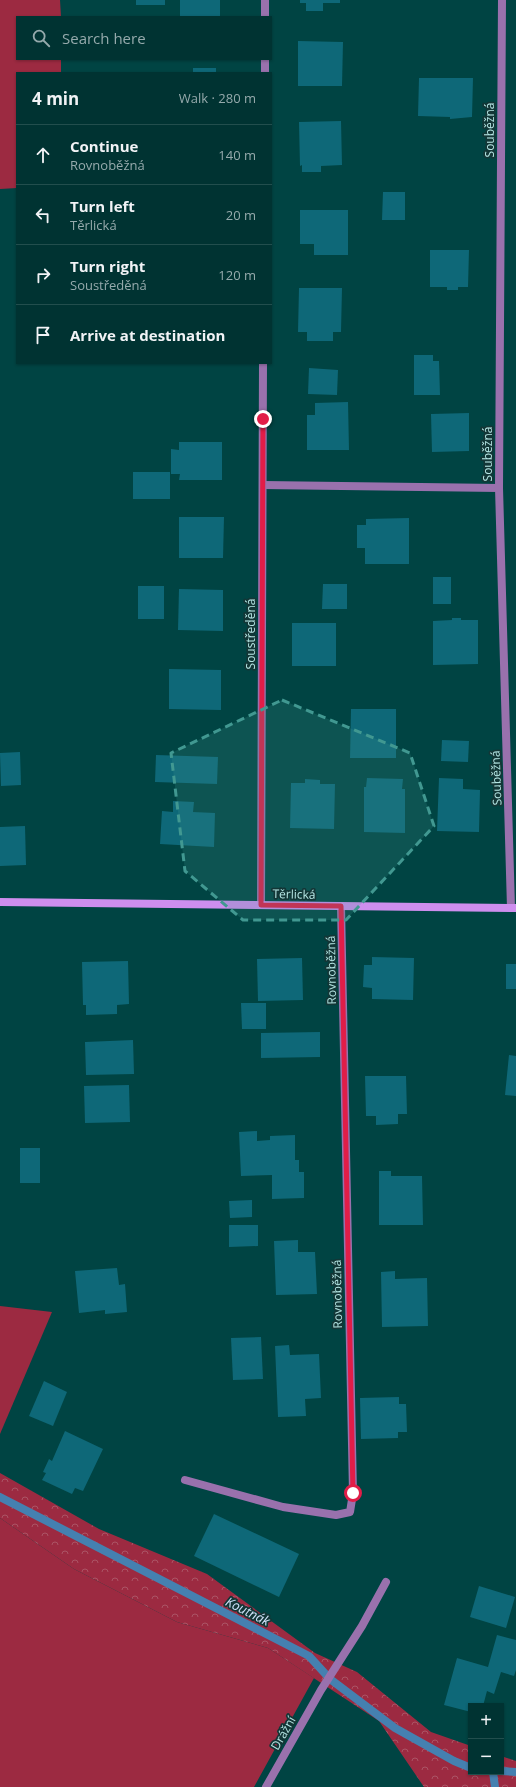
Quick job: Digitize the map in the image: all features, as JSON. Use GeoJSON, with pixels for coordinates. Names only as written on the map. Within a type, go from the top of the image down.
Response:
{"type":"FeatureCollection","features":[{"type":"Feature","properties":{"kind":"main road","name":"Těrlická"},"geometry":{"type":"LineString","coordinates":[[0,902],[514,908]]}},
{"type":"Feature","properties":{"kind":"street"},"geometry":{"type":"LineString","coordinates":[[265,0],[265,16]]}},
{"type":"Feature","properties":{"kind":"street","name":"Souběžná"},"geometry":{"type":"LineString","coordinates":[[502,0],[499,488],[514,908]]}},
{"type":"Feature","properties":{"kind":"street"},"geometry":{"type":"LineString","coordinates":[[265,60],[265,72]]}},
{"type":"Feature","properties":{"kind":"street","name":"Soustředěná"},"geometry":{"type":"LineString","coordinates":[[261,905],[264,364]]}},
{"type":"Feature","properties":{"kind":"street"},"geometry":{"type":"LineString","coordinates":[[263,485],[499,488]]}},
{"type":"Feature","properties":{"kind":"street","name":"Rovnoběžná"},"geometry":{"type":"LineString","coordinates":[[185,1480],[283,1507],[336,1515],[350,1512],[353,1485],[341,906]]}},
{"type":"Feature","properties":{"kind":"street","name":"Drážní"},"geometry":{"type":"LineString","coordinates":[[266,1787],[321,1690],[362,1626],[386,1582]]}},
{"type":"Feature","properties":{"kind":"highlighted area"},"geometry":{"type":"Polygon","coordinates":[[[282,700],[410,753],[434,826],[346,920],[243,920],[185,871],[171,753],[282,700]]]}},
{"type":"Feature","properties":{"kind":"green space"},"geometry":{"type":"Polygon","coordinates":[[[0,0],[60,0],[61,16],[16,16],[16,60],[61,60],[61,72],[16,72],[16,188],[0,189],[0,0]]]}},
{"type":"Feature","properties":{"kind":"green space"},"geometry":{"type":"Polygon","coordinates":[[[0,1306],[52,1312],[0,1434],[0,1306]]]}},
{"type":"Feature","properties":{"kind":"green space"},"geometry":{"type":"Polygon","coordinates":[[[0,1473],[99,1529],[207,1574],[315,1653],[357,1672],[431,1732],[468,1745],[468,1775],[504,1775],[504,1757],[516,1761],[516,1787],[424,1787],[379,1721],[268,1648],[177,1622],[74,1569],[0,1518],[0,1473]]]}},
{"type":"Feature","properties":{"kind":"green space"},"geometry":{"type":"Polygon","coordinates":[[[0,1518],[74,1569],[177,1622],[268,1648],[314,1678],[254,1787],[0,1787],[0,1518]]]}},
{"type":"Feature","properties":{"kind":"building"},"geometry":{"type":"Polygon","coordinates":[[[136,0],[165,0],[165,5],[136,5],[136,0]]]}},
{"type":"Feature","properties":{"kind":"building"},"geometry":{"type":"Polygon","coordinates":[[[180,0],[220,0],[220,16],[180,16],[180,0]]]}},
{"type":"Feature","properties":{"kind":"building"},"geometry":{"type":"Polygon","coordinates":[[[300,0],[340,0],[340,3],[323,3],[323,11],[306,11],[306,3],[300,3],[300,0]]]}},
{"type":"Feature","properties":{"kind":"building"},"geometry":{"type":"Polygon","coordinates":[[[298,41],[343,42],[342,86],[298,86],[298,41]]]}},
{"type":"Feature","properties":{"kind":"building"},"geometry":{"type":"Polygon","coordinates":[[[193,68],[216,68],[216,72],[193,72],[193,68]]]}},
{"type":"Feature","properties":{"kind":"building"},"geometry":{"type":"Polygon","coordinates":[[[419,78],[473,78],[472,117],[450,119],[450,117],[418,116],[419,78]]]}},
{"type":"Feature","properties":{"kind":"building"},"geometry":{"type":"Polygon","coordinates":[[[341,121],[342,165],[321,166],[321,172],[302,172],[302,165],[300,166],[299,122],[341,121]]]}},
{"type":"Feature","properties":{"kind":"building"},"geometry":{"type":"Polygon","coordinates":[[[383,192],[405,192],[405,220],[382,220],[383,192]]]}},
{"type":"Feature","properties":{"kind":"building"},"geometry":{"type":"Polygon","coordinates":[[[300,210],[348,210],[348,255],[314,255],[314,244],[300,244],[300,210]]]}},
{"type":"Feature","properties":{"kind":"building"},"geometry":{"type":"Polygon","coordinates":[[[430,250],[469,250],[468,287],[458,287],[458,290],[447,290],[447,287],[430,287],[430,250]]]}},
{"type":"Feature","properties":{"kind":"building"},"geometry":{"type":"Polygon","coordinates":[[[299,288],[342,288],[341,332],[333,332],[333,341],[307,341],[307,332],[298,332],[299,288]]]}},
{"type":"Feature","properties":{"kind":"building"},"geometry":{"type":"Polygon","coordinates":[[[414,355],[433,355],[433,361],[439,361],[440,395],[414,395],[414,355]]]}},
{"type":"Feature","properties":{"kind":"building"},"geometry":{"type":"Polygon","coordinates":[[[309,368],[338,370],[337,395],[308,394],[309,368]]]}},
{"type":"Feature","properties":{"kind":"building"},"geometry":{"type":"Polygon","coordinates":[[[348,402],[349,450],[307,450],[307,415],[315,415],[315,403],[348,402]]]}},
{"type":"Feature","properties":{"kind":"building"},"geometry":{"type":"Polygon","coordinates":[[[469,413],[469,451],[432,452],[431,414],[469,413]]]}},
{"type":"Feature","properties":{"kind":"building"},"geometry":{"type":"Polygon","coordinates":[[[179,442],[222,442],[222,480],[179,480],[180,474],[171,474],[171,449],[179,450],[179,442]]]}},
{"type":"Feature","properties":{"kind":"building"},"geometry":{"type":"Polygon","coordinates":[[[133,472],[170,472],[170,499],[133,499],[133,472]]]}},
{"type":"Feature","properties":{"kind":"building"},"geometry":{"type":"Polygon","coordinates":[[[179,517],[224,517],[223,558],[179,558],[179,517]]]}},
{"type":"Feature","properties":{"kind":"building"},"geometry":{"type":"Polygon","coordinates":[[[409,518],[409,564],[365,564],[365,548],[357,548],[357,525],[366,525],[366,519],[409,518]]]}},
{"type":"Feature","properties":{"kind":"building"},"geometry":{"type":"Polygon","coordinates":[[[433,577],[451,577],[451,604],[433,604],[433,577]]]}},
{"type":"Feature","properties":{"kind":"building"},"geometry":{"type":"Polygon","coordinates":[[[323,584],[347,584],[347,609],[322,609],[323,584]]]}},
{"type":"Feature","properties":{"kind":"building"},"geometry":{"type":"Polygon","coordinates":[[[138,586],[164,586],[164,619],[138,619],[138,586]]]}},
{"type":"Feature","properties":{"kind":"building"},"geometry":{"type":"Polygon","coordinates":[[[179,589],[223,590],[223,631],[178,630],[179,589]]]}},
{"type":"Feature","properties":{"kind":"building"},"geometry":{"type":"Polygon","coordinates":[[[452,618],[461,618],[461,620],[478,620],[478,664],[433,665],[433,621],[452,620],[452,618]]]}},
{"type":"Feature","properties":{"kind":"building"},"geometry":{"type":"Polygon","coordinates":[[[292,623],[336,623],[336,666],[292,666],[292,623]]]}},
{"type":"Feature","properties":{"kind":"building"},"geometry":{"type":"Polygon","coordinates":[[[169,669],[221,670],[221,710],[169,709],[169,669]]]}},
{"type":"Feature","properties":{"kind":"building"},"geometry":{"type":"Polygon","coordinates":[[[351,709],[396,709],[396,758],[350,758],[351,709]]]}},
{"type":"Feature","properties":{"kind":"building"},"geometry":{"type":"Polygon","coordinates":[[[442,740],[469,741],[468,762],[441,761],[442,740]]]}},
{"type":"Feature","properties":{"kind":"building"},"geometry":{"type":"Polygon","coordinates":[[[20,752],[21,785],[1,786],[0,753],[20,752]]]}},
{"type":"Feature","properties":{"kind":"building"},"geometry":{"type":"Polygon","coordinates":[[[156,755],[218,757],[217,784],[155,782],[156,755]]]}},
{"type":"Feature","properties":{"kind":"building"},"geometry":{"type":"Polygon","coordinates":[[[367,778],[403,779],[402,789],[405,789],[405,833],[364,832],[364,787],[366,787],[367,778]]]}},
{"type":"Feature","properties":{"kind":"building"},"geometry":{"type":"Polygon","coordinates":[[[439,778],[463,779],[463,789],[480,790],[479,832],[437,831],[439,778]]]}},
{"type":"Feature","properties":{"kind":"building"},"geometry":{"type":"Polygon","coordinates":[[[305,779],[320,780],[320,784],[335,784],[334,829],[290,828],[291,783],[305,783],[305,779]]]}},
{"type":"Feature","properties":{"kind":"building"},"geometry":{"type":"Polygon","coordinates":[[[173,801],[194,802],[193,812],[215,813],[214,847],[160,844],[162,811],[173,812],[173,801]]]}},
{"type":"Feature","properties":{"kind":"building"},"geometry":{"type":"Polygon","coordinates":[[[25,826],[26,865],[0,866],[0,827],[25,826]]]}},
{"type":"Feature","properties":{"kind":"building"},"geometry":{"type":"Polygon","coordinates":[[[372,957],[414,958],[413,1000],[372,999],[372,988],[363,987],[364,965],[372,965],[372,957]]]}},
{"type":"Feature","properties":{"kind":"building"},"geometry":{"type":"Polygon","coordinates":[[[302,958],[303,1000],[258,1001],[257,959],[302,958]]]}},
{"type":"Feature","properties":{"kind":"building"},"geometry":{"type":"Polygon","coordinates":[[[128,961],[129,1004],[117,1005],[117,1014],[86,1015],[86,1005],[83,1005],[82,962],[128,961]]]}},
{"type":"Feature","properties":{"kind":"building"},"geometry":{"type":"Polygon","coordinates":[[[506,964],[516,964],[516,989],[506,989],[506,964]]]}},
{"type":"Feature","properties":{"kind":"building"},"geometry":{"type":"Polygon","coordinates":[[[241,1003],[266,1003],[266,1029],[242,1029],[241,1003]]]}},
{"type":"Feature","properties":{"kind":"building"},"geometry":{"type":"Polygon","coordinates":[[[320,1032],[320,1057],[261,1058],[261,1033],[320,1032]]]}},
{"type":"Feature","properties":{"kind":"building"},"geometry":{"type":"Polygon","coordinates":[[[133,1040],[134,1074],[86,1075],[85,1042],[133,1040]]]}},
{"type":"Feature","properties":{"kind":"building"},"geometry":{"type":"Polygon","coordinates":[[[509,1055],[516,1056],[516,1096],[505,1095],[509,1055]]]}},
{"type":"Feature","properties":{"kind":"building"},"geometry":{"type":"Polygon","coordinates":[[[365,1076],[406,1076],[407,1114],[398,1114],[398,1124],[376,1125],[376,1116],[366,1116],[365,1076]]]}},
{"type":"Feature","properties":{"kind":"building"},"geometry":{"type":"Polygon","coordinates":[[[129,1085],[130,1122],[85,1123],[84,1086],[129,1085]]]}},
{"type":"Feature","properties":{"kind":"building"},"geometry":{"type":"Polygon","coordinates":[[[257,1131],[257,1141],[270,1140],[270,1136],[295,1135],[295,1160],[299,1160],[299,1172],[304,1172],[304,1198],[272,1199],[272,1175],[241,1176],[239,1132],[257,1131]]]}},
{"type":"Feature","properties":{"kind":"building"},"geometry":{"type":"Polygon","coordinates":[[[20,1148],[40,1148],[40,1183],[20,1183],[20,1148]]]}},
{"type":"Feature","properties":{"kind":"building"},"geometry":{"type":"Polygon","coordinates":[[[379,1171],[391,1171],[391,1176],[422,1176],[423,1225],[379,1225],[379,1171]]]}},
{"type":"Feature","properties":{"kind":"building"},"geometry":{"type":"Polygon","coordinates":[[[252,1200],[252,1217],[230,1218],[229,1201],[252,1200]]]}},
{"type":"Feature","properties":{"kind":"building"},"geometry":{"type":"Polygon","coordinates":[[[229,1225],[258,1225],[258,1246],[229,1247],[229,1225]]]}},
{"type":"Feature","properties":{"kind":"building"},"geometry":{"type":"Polygon","coordinates":[[[298,1240],[298,1252],[315,1252],[317,1294],[276,1295],[274,1241],[298,1240]]]}},
{"type":"Feature","properties":{"kind":"building"},"geometry":{"type":"Polygon","coordinates":[[[117,1268],[119,1285],[125,1284],[127,1312],[105,1314],[105,1310],[79,1313],[75,1271],[117,1268]]]}},
{"type":"Feature","properties":{"kind":"building"},"geometry":{"type":"Polygon","coordinates":[[[395,1271],[395,1279],[427,1278],[428,1326],[382,1327],[381,1272],[395,1271]]]}},
{"type":"Feature","properties":{"kind":"building"},"geometry":{"type":"Polygon","coordinates":[[[261,1337],[263,1379],[233,1380],[231,1338],[261,1337]]]}},
{"type":"Feature","properties":{"kind":"building"},"geometry":{"type":"Polygon","coordinates":[[[289,1345],[290,1355],[319,1354],[321,1398],[305,1399],[306,1416],[278,1417],[275,1346],[289,1345]]]}},
{"type":"Feature","properties":{"kind":"building"},"geometry":{"type":"Polygon","coordinates":[[[44,1381],[67,1392],[53,1426],[29,1416],[44,1381]]]}},
{"type":"Feature","properties":{"kind":"building"},"geometry":{"type":"Polygon","coordinates":[[[399,1397],[399,1404],[406,1404],[407,1432],[398,1432],[398,1438],[361,1439],[360,1398],[399,1397]]]}},
{"type":"Feature","properties":{"kind":"building"},"geometry":{"type":"Polygon","coordinates":[[[65,1431],[103,1449],[83,1491],[75,1488],[72,1494],[42,1480],[46,1473],[43,1472],[49,1459],[52,1461],[65,1431]]]}},
{"type":"Feature","properties":{"kind":"building"},"geometry":{"type":"Polygon","coordinates":[[[214,1514],[299,1554],[279,1597],[194,1556],[214,1514]]]}},
{"type":"Feature","properties":{"kind":"building"},"geometry":{"type":"Polygon","coordinates":[[[479,1586],[515,1597],[506,1628],[470,1617],[479,1586]]]}},
{"type":"Feature","properties":{"kind":"building"},"geometry":{"type":"Polygon","coordinates":[[[497,1635],[516,1640],[516,1670],[514,1676],[501,1672],[494,1694],[487,1691],[484,1703],[468,1703],[468,1711],[444,1705],[457,1658],[488,1667],[497,1635]]]}},
{"type":"Feature","properties":{"kind":"waterway","name":"Koutnák"},"geometry":{"type":"LineString","coordinates":[[0,1497],[309,1656],[330,1679],[395,1728],[454,1761],[468,1767]]}},
{"type":"Feature","properties":{"kind":"waterway","name":"Koutnák"},"geometry":{"type":"LineString","coordinates":[[504,1771],[516,1772]]}},
{"type":"Feature","properties":{"kind":"waterway"},"geometry":{"type":"LineString","coordinates":[[493,1775],[495,1787]]}},
{"type":"Feature","properties":{"kind":"route"},"geometry":{"type":"LineString","coordinates":[[263,419],[261,905],[341,906],[353,1493]]}}]}
